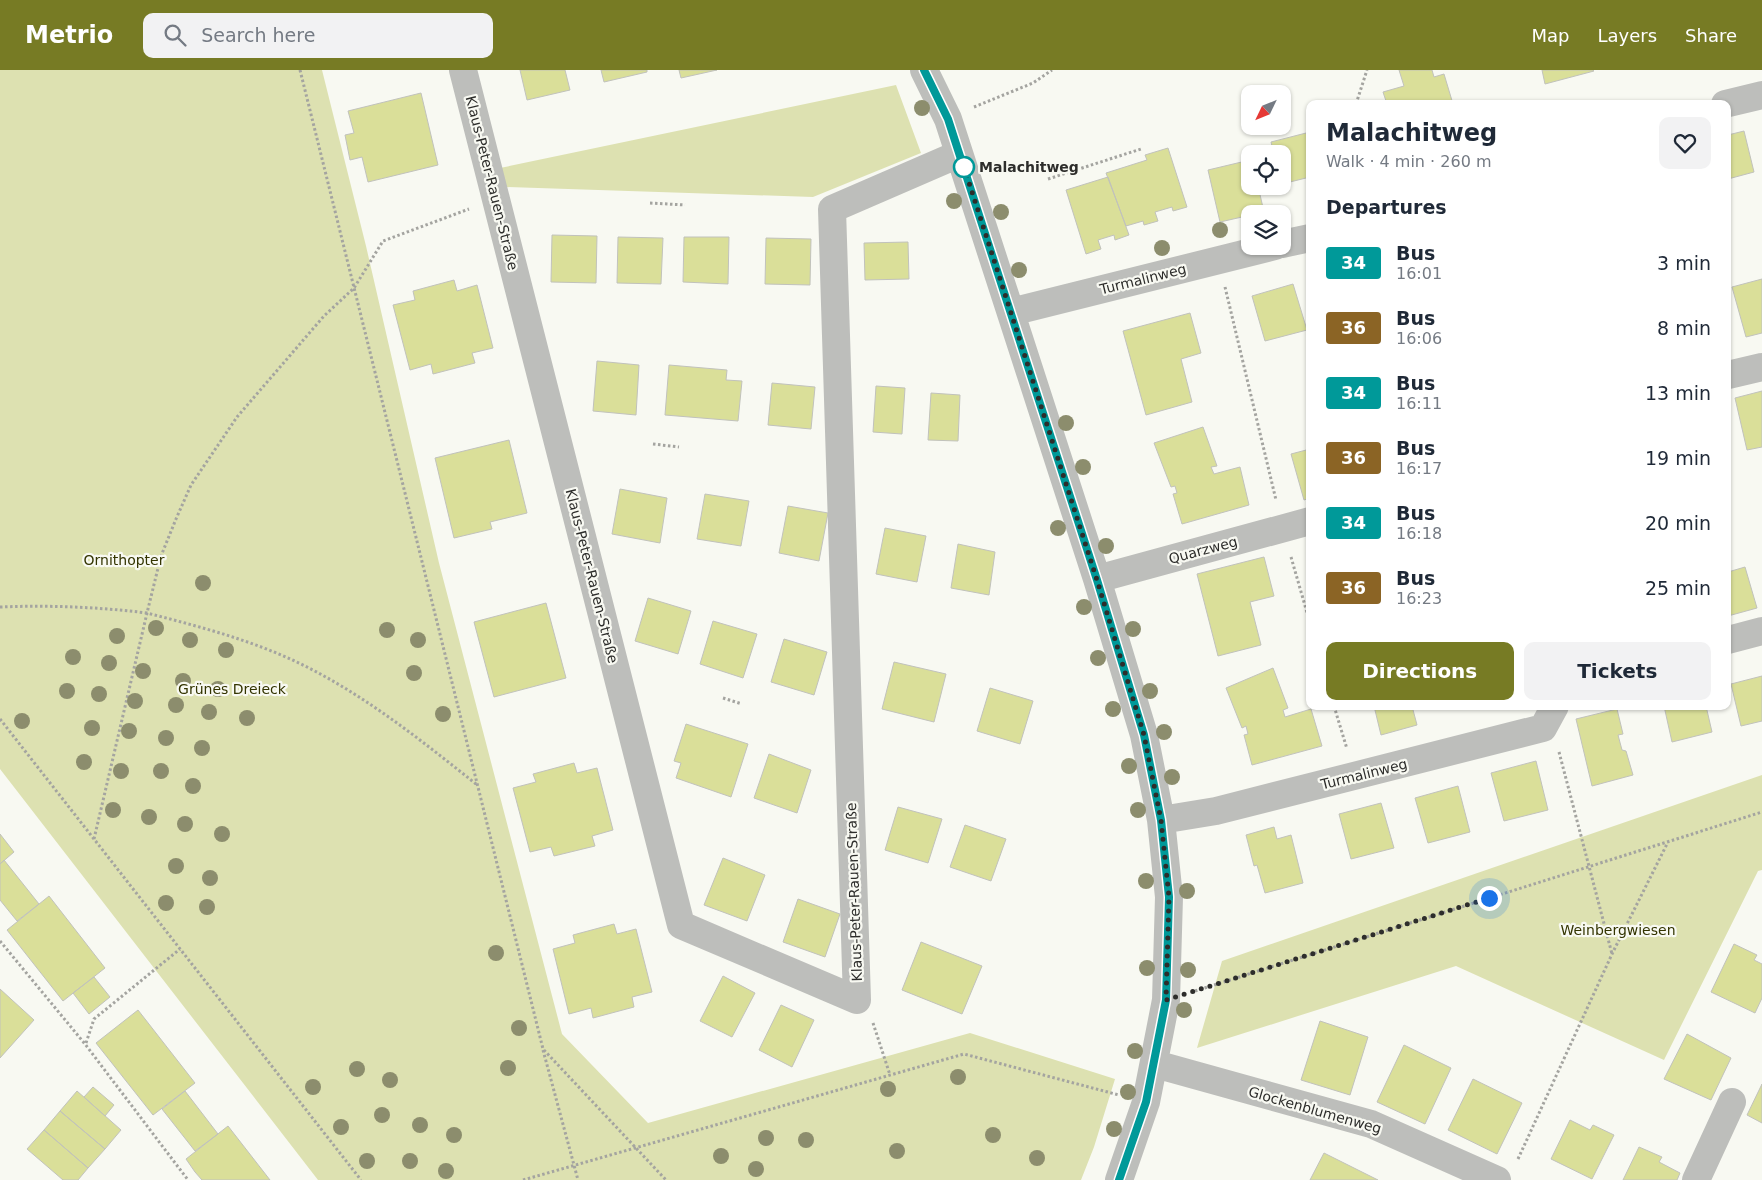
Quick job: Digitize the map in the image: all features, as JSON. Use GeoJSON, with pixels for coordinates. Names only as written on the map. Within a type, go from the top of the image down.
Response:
{"type":"FeatureCollection","features":[{"type":"Feature","properties":{"kind":"street","name":"Klaus-Peter-Rauen-Straße"},"geometry":{"type":"LineString","coordinates":[[463,70],[681,925],[857,1000],[832,209],[960,154]]}},
{"type":"Feature","properties":{"kind":"street"},"geometry":{"type":"LineString","coordinates":[[924,70],[948,119],[960,154],[1097,580],[1144,735],[1161,820],[1169,897],[1166,1000],[1146,1102],[1119,1180]]}},
{"type":"Feature","properties":{"kind":"street"},"geometry":{"type":"LineString","coordinates":[[1731,103],[1762,95]]}},
{"type":"Feature","properties":{"kind":"street"},"geometry":{"type":"LineString","coordinates":[[1291,242],[1306,239]]}},
{"type":"Feature","properties":{"kind":"street","name":"Turmalinweg"},"geometry":{"type":"LineString","coordinates":[[1011,312],[1241,254]]}},
{"type":"Feature","properties":{"kind":"street"},"geometry":{"type":"LineString","coordinates":[[1731,374],[1762,367]]}},
{"type":"Feature","properties":{"kind":"street","name":"Quarzweg"},"geometry":{"type":"LineString","coordinates":[[1097,580],[1306,521]]}},
{"type":"Feature","properties":{"kind":"street"},"geometry":{"type":"LineString","coordinates":[[1731,639],[1762,631]]}},
{"type":"Feature","properties":{"kind":"street","name":"Turmalinweg"},"geometry":{"type":"LineString","coordinates":[[1161,820],[1216,811],[1355,777],[1544,713]]}},
{"type":"Feature","properties":{"kind":"street","name":"Glockenblumenweg"},"geometry":{"type":"LineString","coordinates":[[1154,1064],[1371,1124],[1507,1171]]}},
{"type":"Feature","properties":{"kind":"street"},"geometry":{"type":"LineString","coordinates":[[1696,1180],[1732,1102]]}},
{"type":"Feature","properties":{"kind":"path"},"geometry":{"type":"LineString","coordinates":[[300,70],[543,1049],[578,1180]]}},
{"type":"Feature","properties":{"kind":"path"},"geometry":{"type":"LineString","coordinates":[[948,119],[1033,83],[1052,70]]}},
{"type":"Feature","properties":{"kind":"path"},"geometry":{"type":"LineString","coordinates":[[1357,100],[1367,70]]}},
{"type":"Feature","properties":{"kind":"path"},"geometry":{"type":"LineString","coordinates":[[1048,179],[1141,150]]}},
{"type":"Feature","properties":{"kind":"path"},"geometry":{"type":"LineString","coordinates":[[94,839],[147,613],[167,542],[192,485],[210,454],[237,417],[271,377],[324,316],[354,288],[383,241],[496,198]]}},
{"type":"Feature","properties":{"kind":"path"},"geometry":{"type":"LineString","coordinates":[[650,203],[685,204]]}},
{"type":"Feature","properties":{"kind":"path"},"geometry":{"type":"LineString","coordinates":[[1218,260],[1283,529],[1306,609]]}},
{"type":"Feature","properties":{"kind":"path"},"geometry":{"type":"LineString","coordinates":[[653,444],[679,447]]}},
{"type":"Feature","properties":{"kind":"path"},"geometry":{"type":"LineString","coordinates":[[0,607],[47,605],[95,607],[147,613],[232,636],[305,666],[383,712],[477,784]]}},
{"type":"Feature","properties":{"kind":"path"},"geometry":{"type":"LineString","coordinates":[[723,698],[742,704]]}},
{"type":"Feature","properties":{"kind":"path"},"geometry":{"type":"LineString","coordinates":[[1335,710],[1355,777]]}},
{"type":"Feature","properties":{"kind":"path"},"geometry":{"type":"LineString","coordinates":[[1544,713],[1557,745],[1612,954]]}},
{"type":"Feature","properties":{"kind":"path"},"geometry":{"type":"LineString","coordinates":[[0,719],[361,1180]]}},
{"type":"Feature","properties":{"kind":"path"},"geometry":{"type":"LineString","coordinates":[[1166,1000],[1762,812]]}},
{"type":"Feature","properties":{"kind":"path"},"geometry":{"type":"LineString","coordinates":[[1507,1171],[1667,843]]}},
{"type":"Feature","properties":{"kind":"path"},"geometry":{"type":"LineString","coordinates":[[0,941],[85,1044],[188,1180]]}},
{"type":"Feature","properties":{"kind":"path"},"geometry":{"type":"LineString","coordinates":[[85,1044],[94,1019],[180,949]]}},
{"type":"Feature","properties":{"kind":"path"},"geometry":{"type":"LineString","coordinates":[[857,1000],[873,1022],[890,1075]]}},
{"type":"Feature","properties":{"kind":"path"},"geometry":{"type":"LineString","coordinates":[[543,1049],[666,1180]]}},
{"type":"Feature","properties":{"kind":"path"},"geometry":{"type":"LineString","coordinates":[[523,1180],[964,1054],[1146,1102]]}},
{"type":"Feature","properties":{"kind":"green space","name":"Grünes Dreieck"},"geometry":{"type":"Polygon","coordinates":[[[0,70],[322,70],[366,246],[439,563],[562,1034],[648,1123],[970,1033],[1115,1079],[1094,1147],[1081,1180],[318,1180],[0,769],[0,70]]]}},
{"type":"Feature","properties":{"kind":"green space"},"geometry":{"type":"Polygon","coordinates":[[[896,85],[921,153],[813,197],[506,187],[500,168],[896,85]]]}},
{"type":"Feature","properties":{"kind":"green space","name":"Weinbergwiesen"},"geometry":{"type":"Polygon","coordinates":[[[1762,775],[1762,870],[1758,871],[1664,1060],[1456,966],[1197,1048],[1222,961],[1762,775]]]}},
{"type":"Feature","properties":{"kind":"building"},"geometry":{"type":"Polygon","coordinates":[[[520,70],[565,70],[570,90],[527,100],[520,70]]]}},
{"type":"Feature","properties":{"kind":"building"},"geometry":{"type":"Polygon","coordinates":[[[601,70],[647,70],[647,72],[604,82],[601,70]]]}},
{"type":"Feature","properties":{"kind":"building"},"geometry":{"type":"Polygon","coordinates":[[[679,70],[717,70],[681,78],[679,70]]]}},
{"type":"Feature","properties":{"kind":"building"},"geometry":{"type":"Polygon","coordinates":[[[1399,70],[1432,70],[1434,77],[1444,74],[1452,100],[1386,100],[1383,92],[1404,86],[1399,70]]]}},
{"type":"Feature","properties":{"kind":"building"},"geometry":{"type":"Polygon","coordinates":[[[1542,70],[1593,70],[1594,71],[1545,84],[1542,70]]]}},
{"type":"Feature","properties":{"kind":"building"},"geometry":{"type":"Polygon","coordinates":[[[421,93],[438,165],[368,182],[362,157],[350,160],[345,135],[354,133],[348,111],[421,93]]]}},
{"type":"Feature","properties":{"kind":"building"},"geometry":{"type":"Polygon","coordinates":[[[1744,131],[1754,172],[1731,178],[1731,134],[1744,131]]]}},
{"type":"Feature","properties":{"kind":"building"},"geometry":{"type":"Polygon","coordinates":[[[1306,133],[1306,178],[1291,182],[1291,145],[1272,145],[1271,142],[1306,133]]]}},
{"type":"Feature","properties":{"kind":"building"},"geometry":{"type":"Polygon","coordinates":[[[1168,148],[1187,207],[1173,211],[1172,207],[1155,212],[1158,221],[1144,225],[1143,221],[1126,226],[1106,173],[1147,160],[1145,155],[1168,148]]]}},
{"type":"Feature","properties":{"kind":"building"},"geometry":{"type":"Polygon","coordinates":[[[1241,162],[1241,195],[1260,195],[1262,205],[1241,205],[1241,217],[1220,222],[1208,170],[1241,162]]]}},
{"type":"Feature","properties":{"kind":"building"},"geometry":{"type":"Polygon","coordinates":[[[1108,177],[1129,235],[1115,240],[1114,235],[1098,240],[1101,249],[1086,254],[1066,190],[1108,177]]]}},
{"type":"Feature","properties":{"kind":"building"},"geometry":{"type":"Polygon","coordinates":[[[552,235],[597,236],[596,283],[551,282],[552,235]]]}},
{"type":"Feature","properties":{"kind":"building"},"geometry":{"type":"Polygon","coordinates":[[[618,237],[663,238],[661,284],[617,283],[618,237]]]}},
{"type":"Feature","properties":{"kind":"building"},"geometry":{"type":"Polygon","coordinates":[[[684,237],[729,237],[728,284],[683,282],[684,237]]]}},
{"type":"Feature","properties":{"kind":"building"},"geometry":{"type":"Polygon","coordinates":[[[766,238],[811,239],[810,285],[765,284],[766,238]]]}},
{"type":"Feature","properties":{"kind":"building"},"geometry":{"type":"Polygon","coordinates":[[[908,242],[909,279],[865,280],[864,243],[908,242]]]}},
{"type":"Feature","properties":{"kind":"building"},"geometry":{"type":"Polygon","coordinates":[[[1762,279],[1762,333],[1746,337],[1732,287],[1762,279]]]}},
{"type":"Feature","properties":{"kind":"building"},"geometry":{"type":"Polygon","coordinates":[[[454,280],[457,291],[477,285],[493,348],[472,353],[475,363],[433,374],[431,364],[410,370],[393,305],[415,300],[413,291],[454,280]]]}},
{"type":"Feature","properties":{"kind":"building"},"geometry":{"type":"Polygon","coordinates":[[[1293,284],[1306,330],[1265,341],[1252,296],[1293,284]]]}},
{"type":"Feature","properties":{"kind":"building"},"geometry":{"type":"Polygon","coordinates":[[[1190,313],[1201,353],[1181,359],[1192,402],[1146,415],[1123,331],[1190,313]]]}},
{"type":"Feature","properties":{"kind":"building"},"geometry":{"type":"Polygon","coordinates":[[[597,361],[639,365],[636,415],[593,411],[597,361]]]}},
{"type":"Feature","properties":{"kind":"building"},"geometry":{"type":"Polygon","coordinates":[[[669,365],[727,370],[726,380],[742,381],[738,421],[665,415],[669,365]]]}},
{"type":"Feature","properties":{"kind":"building"},"geometry":{"type":"Polygon","coordinates":[[[772,383],[815,387],[811,429],[768,425],[772,383]]]}},
{"type":"Feature","properties":{"kind":"building"},"geometry":{"type":"Polygon","coordinates":[[[876,386],[905,388],[902,434],[873,432],[876,386]]]}},
{"type":"Feature","properties":{"kind":"building"},"geometry":{"type":"Polygon","coordinates":[[[1762,391],[1762,447],[1747,450],[1735,398],[1762,391]]]}},
{"type":"Feature","properties":{"kind":"building"},"geometry":{"type":"Polygon","coordinates":[[[931,393],[960,395],[958,441],[928,440],[931,393]]]}},
{"type":"Feature","properties":{"kind":"building"},"geometry":{"type":"Polygon","coordinates":[[[1203,427],[1217,466],[1211,467],[1214,474],[1240,467],[1249,505],[1182,524],[1173,494],[1177,493],[1175,486],[1171,487],[1154,443],[1203,427]]]}},
{"type":"Feature","properties":{"kind":"building"},"geometry":{"type":"Polygon","coordinates":[[[509,440],[527,513],[490,522],[492,529],[454,538],[435,458],[509,440]]]}},
{"type":"Feature","properties":{"kind":"building"},"geometry":{"type":"Polygon","coordinates":[[[1306,450],[1306,499],[1304,500],[1291,454],[1306,450]]]}},
{"type":"Feature","properties":{"kind":"building"},"geometry":{"type":"Polygon","coordinates":[[[620,489],[667,498],[660,543],[612,534],[620,489]]]}},
{"type":"Feature","properties":{"kind":"building"},"geometry":{"type":"Polygon","coordinates":[[[705,494],[749,501],[741,546],[697,539],[705,494]]]}},
{"type":"Feature","properties":{"kind":"building"},"geometry":{"type":"Polygon","coordinates":[[[788,506],[828,513],[819,561],[779,553],[788,506]]]}},
{"type":"Feature","properties":{"kind":"building"},"geometry":{"type":"Polygon","coordinates":[[[885,528],[926,536],[917,582],[876,574],[885,528]]]}},
{"type":"Feature","properties":{"kind":"building"},"geometry":{"type":"Polygon","coordinates":[[[958,544],[995,552],[989,595],[951,588],[958,544]]]}},
{"type":"Feature","properties":{"kind":"building"},"geometry":{"type":"Polygon","coordinates":[[[1264,557],[1274,596],[1250,602],[1261,645],[1218,656],[1197,574],[1264,557]]]}},
{"type":"Feature","properties":{"kind":"building"},"geometry":{"type":"Polygon","coordinates":[[[1745,567],[1757,608],[1731,615],[1731,571],[1745,567]]]}},
{"type":"Feature","properties":{"kind":"building"},"geometry":{"type":"Polygon","coordinates":[[[648,598],[691,611],[678,654],[635,641],[648,598]]]}},
{"type":"Feature","properties":{"kind":"building"},"geometry":{"type":"Polygon","coordinates":[[[546,603],[566,678],[494,697],[474,622],[546,603]]]}},
{"type":"Feature","properties":{"kind":"building"},"geometry":{"type":"Polygon","coordinates":[[[713,621],[757,634],[743,678],[700,664],[713,621]]]}},
{"type":"Feature","properties":{"kind":"building"},"geometry":{"type":"Polygon","coordinates":[[[784,639],[827,652],[814,695],[771,682],[784,639]]]}},
{"type":"Feature","properties":{"kind":"building"},"geometry":{"type":"Polygon","coordinates":[[[894,662],[946,674],[934,722],[882,709],[894,662]]]}},
{"type":"Feature","properties":{"kind":"building"},"geometry":{"type":"Polygon","coordinates":[[[1273,668],[1288,708],[1283,710],[1285,717],[1311,710],[1322,746],[1252,765],[1244,735],[1248,734],[1246,726],[1242,728],[1226,688],[1273,668]]]}},
{"type":"Feature","properties":{"kind":"building"},"geometry":{"type":"Polygon","coordinates":[[[1762,676],[1762,721],[1741,726],[1731,684],[1762,676]]]}},
{"type":"Feature","properties":{"kind":"building"},"geometry":{"type":"Polygon","coordinates":[[[990,688],[1033,701],[1020,744],[977,731],[990,688]]]}},
{"type":"Feature","properties":{"kind":"building"},"geometry":{"type":"Polygon","coordinates":[[[1375,710],[1413,710],[1417,725],[1381,735],[1375,710]]]}},
{"type":"Feature","properties":{"kind":"building"},"geometry":{"type":"Polygon","coordinates":[[[1617,710],[1623,734],[1618,735],[1622,750],[1626,751],[1633,775],[1592,786],[1576,719],[1617,710]]]}},
{"type":"Feature","properties":{"kind":"building"},"geometry":{"type":"Polygon","coordinates":[[[1665,710],[1707,710],[1712,732],[1672,742],[1665,710]]]}},
{"type":"Feature","properties":{"kind":"building"},"geometry":{"type":"Polygon","coordinates":[[[686,724],[748,744],[731,797],[676,778],[681,763],[674,761],[686,724]]]}},
{"type":"Feature","properties":{"kind":"building"},"geometry":{"type":"Polygon","coordinates":[[[769,754],[811,770],[797,813],[754,798],[769,754]]]}},
{"type":"Feature","properties":{"kind":"building"},"geometry":{"type":"Polygon","coordinates":[[[1536,761],[1548,810],[1504,821],[1491,773],[1536,761]]]}},
{"type":"Feature","properties":{"kind":"building"},"geometry":{"type":"Polygon","coordinates":[[[574,763],[577,773],[597,768],[613,830],[592,836],[595,846],[554,856],[551,847],[530,852],[513,788],[536,782],[533,774],[574,763]]]}},
{"type":"Feature","properties":{"kind":"building"},"geometry":{"type":"Polygon","coordinates":[[[1458,786],[1470,832],[1428,843],[1415,798],[1458,786]]]}},
{"type":"Feature","properties":{"kind":"building"},"geometry":{"type":"Polygon","coordinates":[[[1381,803],[1394,848],[1351,859],[1339,814],[1381,803]]]}},
{"type":"Feature","properties":{"kind":"building"},"geometry":{"type":"Polygon","coordinates":[[[898,807],[942,819],[928,863],[885,850],[898,807]]]}},
{"type":"Feature","properties":{"kind":"building"},"geometry":{"type":"Polygon","coordinates":[[[965,825],[1006,839],[991,881],[950,867],[965,825]]]}},
{"type":"Feature","properties":{"kind":"building"},"geometry":{"type":"Polygon","coordinates":[[[1274,827],[1277,839],[1291,835],[1303,883],[1265,893],[1257,865],[1254,866],[1246,835],[1274,827]]]}},
{"type":"Feature","properties":{"kind":"building"},"geometry":{"type":"Polygon","coordinates":[[[0,834],[14,852],[0,864],[0,834]]]}},
{"type":"Feature","properties":{"kind":"building"},"geometry":{"type":"Polygon","coordinates":[[[723,858],[765,875],[747,921],[704,905],[723,858]]]}},
{"type":"Feature","properties":{"kind":"building"},"geometry":{"type":"Polygon","coordinates":[[[4,860],[39,904],[17,921],[0,900],[0,864],[4,860]]]}},
{"type":"Feature","properties":{"kind":"building"},"geometry":{"type":"Polygon","coordinates":[[[49,896],[105,968],[63,1001],[7,930],[49,896]]]}},
{"type":"Feature","properties":{"kind":"building"},"geometry":{"type":"Polygon","coordinates":[[[798,899],[840,914],[825,957],[783,942],[798,899]]]}},
{"type":"Feature","properties":{"kind":"building"},"geometry":{"type":"Polygon","coordinates":[[[614,924],[617,934],[636,929],[652,992],[632,997],[634,1007],[593,1018],[591,1008],[569,1014],[553,949],[575,943],[573,935],[614,924]]]}},
{"type":"Feature","properties":{"kind":"building"},"geometry":{"type":"Polygon","coordinates":[[[921,942],[982,966],[962,1014],[902,990],[921,942]]]}},
{"type":"Feature","properties":{"kind":"building"},"geometry":{"type":"Polygon","coordinates":[[[1734,944],[1757,955],[1754,960],[1762,964],[1762,998],[1755,1013],[1711,992],[1734,944]]]}},
{"type":"Feature","properties":{"kind":"building"},"geometry":{"type":"Polygon","coordinates":[[[723,976],[755,993],[732,1037],[700,1021],[723,976]]]}},
{"type":"Feature","properties":{"kind":"building"},"geometry":{"type":"Polygon","coordinates":[[[94,977],[110,997],[89,1014],[73,993],[94,977]]]}},
{"type":"Feature","properties":{"kind":"building"},"geometry":{"type":"Polygon","coordinates":[[[0,989],[34,1020],[0,1058],[0,989]]]}},
{"type":"Feature","properties":{"kind":"building"},"geometry":{"type":"Polygon","coordinates":[[[781,1005],[814,1020],[792,1067],[759,1050],[781,1005]]]}},
{"type":"Feature","properties":{"kind":"building"},"geometry":{"type":"Polygon","coordinates":[[[138,1010],[195,1083],[153,1115],[96,1043],[138,1010]]]}},
{"type":"Feature","properties":{"kind":"building"},"geometry":{"type":"Polygon","coordinates":[[[1320,1021],[1368,1037],[1350,1095],[1301,1080],[1320,1021]]]}},
{"type":"Feature","properties":{"kind":"building"},"geometry":{"type":"Polygon","coordinates":[[[1687,1034],[1731,1058],[1711,1100],[1664,1079],[1687,1034]]]}},
{"type":"Feature","properties":{"kind":"building"},"geometry":{"type":"Polygon","coordinates":[[[1404,1045],[1451,1068],[1425,1124],[1377,1102],[1404,1045]]]}},
{"type":"Feature","properties":{"kind":"building"},"geometry":{"type":"Polygon","coordinates":[[[1473,1079],[1522,1103],[1497,1154],[1448,1130],[1473,1079]]]}},
{"type":"Feature","properties":{"kind":"building"},"geometry":{"type":"Polygon","coordinates":[[[1762,1084],[1762,1123],[1747,1115],[1762,1084]]]}},
{"type":"Feature","properties":{"kind":"building"},"geometry":{"type":"Polygon","coordinates":[[[93,1087],[114,1105],[105,1116],[84,1097],[93,1087]]]}},
{"type":"Feature","properties":{"kind":"building"},"geometry":{"type":"Polygon","coordinates":[[[77,1091],[121,1130],[105,1149],[60,1111],[77,1091]]]}},
{"type":"Feature","properties":{"kind":"building"},"geometry":{"type":"Polygon","coordinates":[[[185,1091],[218,1134],[195,1151],[162,1109],[185,1091]]]}},
{"type":"Feature","properties":{"kind":"building"},"geometry":{"type":"Polygon","coordinates":[[[60,1111],[105,1149],[88,1168],[44,1130],[60,1111]]]}},
{"type":"Feature","properties":{"kind":"building"},"geometry":{"type":"Polygon","coordinates":[[[1570,1120],[1590,1130],[1593,1125],[1614,1135],[1592,1179],[1551,1159],[1570,1120]]]}},
{"type":"Feature","properties":{"kind":"building"},"geometry":{"type":"Polygon","coordinates":[[[228,1126],[270,1180],[202,1180],[195,1172],[186,1159],[228,1126]]]}},
{"type":"Feature","properties":{"kind":"building"},"geometry":{"type":"Polygon","coordinates":[[[44,1130],[88,1168],[78,1180],[63,1180],[27,1149],[44,1130]]]}},
{"type":"Feature","properties":{"kind":"building"},"geometry":{"type":"Polygon","coordinates":[[[1639,1147],[1662,1157],[1659,1162],[1680,1173],[1677,1180],[1623,1180],[1639,1147]]]}},
{"type":"Feature","properties":{"kind":"building"},"geometry":{"type":"Polygon","coordinates":[[[1324,1153],[1378,1180],[1310,1180],[1324,1153]]]}},
{"type":"Feature","properties":{"kind":"bus line","name":"34"},"geometry":{"type":"LineString","coordinates":[[924,70],[948,119],[1097,580],[1144,735],[1161,820],[1169,897],[1166,1000],[1146,1102],[1119,1180]]}},
{"type":"Feature","properties":{"kind":"place","name":"Malachitweg"},"geometry":{"type":"Point","coordinates":[964,167]}},
{"type":"Feature","properties":{"kind":"route"},"geometry":{"type":"LineString","coordinates":[[964,167],[1097,580],[1144,735],[1161,820],[1169,897],[1166,1000],[1489,898]]}},
{"type":"Feature","properties":{"kind":"park label","name":"Ornithopter"},"geometry":{"type":"Point","coordinates":[124,560]}}]}
